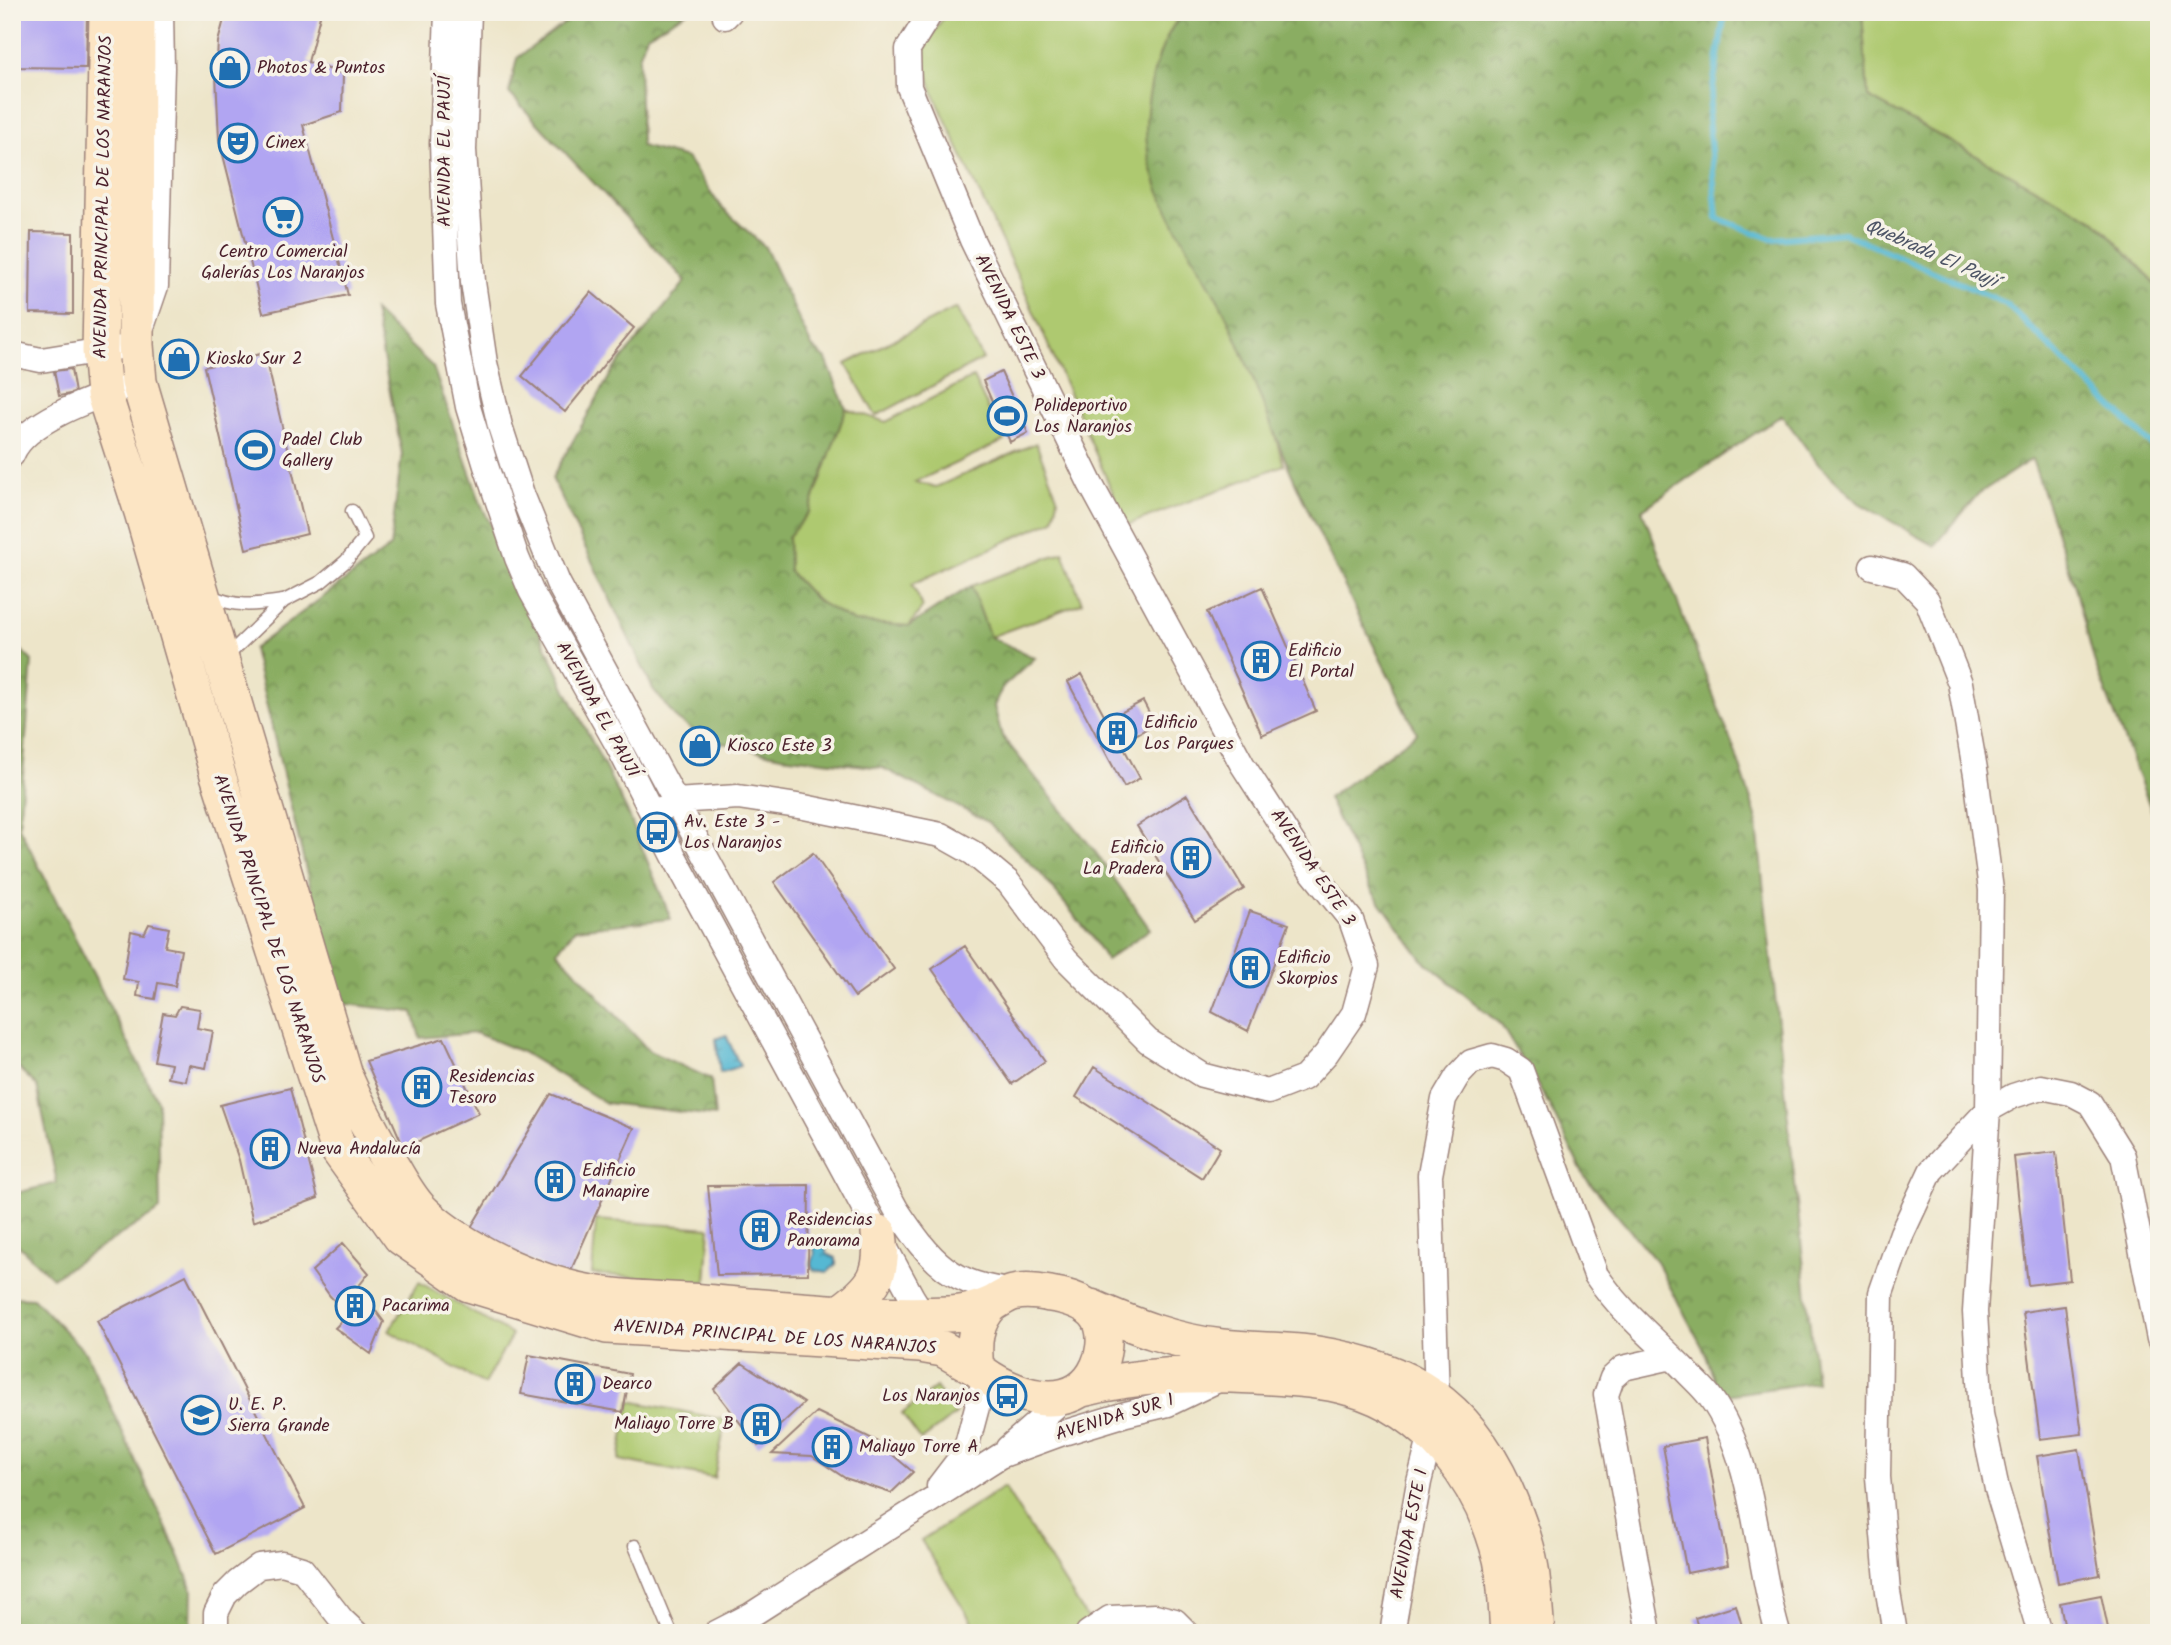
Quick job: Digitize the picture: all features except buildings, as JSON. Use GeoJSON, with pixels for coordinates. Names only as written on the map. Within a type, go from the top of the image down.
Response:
{"type":"FeatureCollection","features":[{"type":"Feature","properties":{"kind":"main road","name":"AVENIDA PRINCIPAL DE LOS NARANJOS"},"geometry":{"type":"LineString","coordinates":[[107,12],[100,351],[104,394],[142,512],[218,775],[339,1151],[401,1237],[469,1284],[607,1326],[943,1349],[1005,1387],[1041,1398],[1154,1376],[1228,1375],[1282,1378],[1349,1387],[1402,1411],[1449,1452],[1466,1477],[1481,1502],[1501,1560],[1508,1633]]}},
{"type":"Feature","properties":{"kind":"main road","name":"AVENIDA PRINCIPAL DE LOS NARANJOS"},"geometry":{"type":"LineString","coordinates":[[137,12],[136,345],[139,383],[344,1075],[368,1128],[419,1208],[460,1241],[514,1268],[566,1288],[636,1297],[842,1311],[950,1314],[1005,1298],[1049,1293],[1180,1340],[1225,1348],[1317,1354],[1395,1374],[1437,1399],[1456,1414],[1485,1451],[1513,1507],[1531,1567],[1537,1633]]}},
{"type":"Feature","properties":{"kind":"main road"},"geometry":{"type":"LineString","coordinates":[[842,1311],[860,1298],[874,1282],[881,1262],[879,1233]]}},
{"type":"Feature","properties":{"kind":"main road"},"geometry":{"type":"LineString","coordinates":[[980,1372],[974,1346],[977,1326],[983,1314],[1005,1298]]}},
{"type":"Feature","properties":{"kind":"main road"},"geometry":{"type":"LineString","coordinates":[[1074,1393],[1089,1383],[1095,1374],[1103,1349],[1102,1325],[1091,1307]]}},
{"type":"Feature","properties":{"kind":"street"},"geometry":{"type":"LineString","coordinates":[[12,354],[41,360],[136,345],[156,286],[161,12]]}},
{"type":"Feature","properties":{"kind":"street","name":"AVENIDA EL PAUJÍ"},"geometry":{"type":"LineString","coordinates":[[447,12],[442,144],[448,304],[468,407],[485,466],[531,592],[665,808],[909,1229],[932,1258],[960,1279],[996,1290],[1005,1298]]}},
{"type":"Feature","properties":{"kind":"street","name":"AVENIDA EL PAUJÍ"},"geometry":{"type":"LineString","coordinates":[[468,12],[464,150],[470,252],[485,363],[500,426],[522,494],[549,562],[665,808],[675,858],[912,1297],[924,1313],[943,1349]]}},
{"type":"Feature","properties":{"kind":"street","name":"AVENIDA ESTE 3"},"geometry":{"type":"LineString","coordinates":[[665,808],[738,797],[804,807],[941,835],[973,853],[1007,882],[1066,959],[1148,1041],[1202,1075],[1268,1092],[1304,1079],[1326,1054],[1354,1013],[1367,966],[1351,920],[1309,868],[1242,764],[1090,483],[972,240],[909,87],[908,49],[931,12]]}},
{"type":"Feature","properties":{"kind":"street"},"geometry":{"type":"LineString","coordinates":[[13,448],[34,428],[62,412],[139,383]]}},
{"type":"Feature","properties":{"kind":"street"},"geometry":{"type":"LineString","coordinates":[[1872,567],[1903,575],[1927,600],[1960,683],[1976,775],[1991,890],[1987,1110],[1975,1312],[1981,1413],[1997,1489],[2040,1633]]}},
{"type":"Feature","properties":{"kind":"street"},"geometry":{"type":"LineString","coordinates":[[1437,1399],[1430,1175],[1444,1099],[1457,1077],[1471,1062],[1492,1056],[1506,1060],[1521,1070],[1596,1275],[1612,1298],[1709,1396],[1728,1428],[1743,1469],[1770,1605],[1779,1633]]}},
{"type":"Feature","properties":{"kind":"street"},"geometry":{"type":"LineString","coordinates":[[1895,1633],[1888,1592],[1878,1477],[1881,1293],[1902,1233],[1931,1171],[1987,1110],[2013,1096],[2041,1087],[2071,1093],[2090,1103],[2123,1156],[2159,1339]]}},
{"type":"Feature","properties":{"kind":"street"},"geometry":{"type":"LineString","coordinates":[[1649,1633],[1606,1395],[1612,1378],[1623,1368],[1672,1357]]}},
{"type":"Feature","properties":{"kind":"street","name":"AVENIDA SUR 1"},"geometry":{"type":"LineString","coordinates":[[922,1504],[965,1452],[980,1372]]}},
{"type":"Feature","properties":{"kind":"street","name":"AVENIDA SUR 1"},"geometry":{"type":"LineString","coordinates":[[1000,1456],[1059,1434],[1168,1404],[1228,1375]]}},
{"type":"Feature","properties":{"kind":"street","name":"AVENIDA SUR 1"},"geometry":{"type":"LineString","coordinates":[[716,1633],[751,1615],[1000,1456],[1074,1393]]}},
{"type":"Feature","properties":{"kind":"street","name":"AVENIDA ESTE 1"},"geometry":{"type":"LineString","coordinates":[[1392,1633],[1416,1495],[1431,1435]]}},
{"type":"Feature","properties":{"kind":"street"},"geometry":{"type":"LineString","coordinates":[[216,1633],[216,1613],[225,1595],[258,1566],[282,1563],[302,1569],[342,1620],[356,1633]]}},
{"type":"Feature","properties":{"kind":"street"},"geometry":{"type":"LineString","coordinates":[[1088,1633],[1110,1618],[1155,1616],[1175,1621],[1186,1633]]}},
{"type":"Feature","properties":{"kind":"lane"},"geometry":{"type":"LineString","coordinates":[[223,660],[284,601],[321,582],[346,561],[365,538],[352,511]]}},
{"type":"Feature","properties":{"kind":"lane"},"geometry":{"type":"LineString","coordinates":[[202,591],[235,604],[284,601]]}},
{"type":"Feature","properties":{"kind":"lane"},"geometry":{"type":"LineString","coordinates":[[635,1546],[671,1633]]}},
{"type":"Feature","properties":{"kind":"green space"},"geometry":{"type":"Polygon","coordinates":[[[580,12],[687,12],[647,35],[639,57],[641,146],[687,158],[721,207],[765,247],[812,347],[826,359],[846,409],[809,512],[788,537],[789,571],[816,600],[854,622],[909,626],[971,586],[990,637],[1035,658],[1002,688],[994,706],[1002,736],[1094,850],[1150,929],[1106,960],[1092,937],[1041,874],[988,822],[883,768],[781,756],[706,739],[677,719],[653,689],[552,478],[613,370],[686,281],[509,93],[517,58],[580,12]]]}},
{"type":"Feature","properties":{"kind":"green space"},"geometry":{"type":"Polygon","coordinates":[[[947,12],[1187,12],[1203,206],[1284,465],[1127,525],[1025,292],[935,97],[921,52],[947,12]]]}},
{"type":"Feature","properties":{"kind":"green space"},"geometry":{"type":"Polygon","coordinates":[[[1183,12],[1862,12],[1868,97],[2096,221],[2159,287],[2159,830],[2095,664],[2075,587],[2032,459],[1978,494],[1935,546],[1859,503],[1819,465],[1782,415],[1642,510],[1736,754],[1756,816],[1816,1382],[1720,1396],[1704,1350],[1656,1261],[1584,1176],[1546,1099],[1501,1025],[1422,959],[1372,891],[1328,798],[1417,733],[1303,500],[1230,324],[1176,226],[1157,185],[1147,145],[1146,125],[1151,84],[1164,45],[1183,12]]]}},
{"type":"Feature","properties":{"kind":"green space"},"geometry":{"type":"Polygon","coordinates":[[[1862,12],[2159,12],[2159,287],[2096,221],[1868,97],[1862,12]]]}},
{"type":"Feature","properties":{"kind":"green space"},"geometry":{"type":"Polygon","coordinates":[[[956,308],[983,359],[876,416],[846,364],[956,308]]]}},
{"type":"Feature","properties":{"kind":"green space"},"geometry":{"type":"Polygon","coordinates":[[[374,311],[433,367],[481,504],[566,690],[627,811],[671,919],[575,929],[557,951],[649,1051],[711,1079],[715,1116],[606,1103],[522,1052],[476,1033],[420,1038],[413,1012],[338,1003],[253,649],[390,547],[402,454],[374,311]]]}},
{"type":"Feature","properties":{"kind":"green space"},"geometry":{"type":"Polygon","coordinates":[[[973,377],[1004,441],[915,482],[936,487],[1036,443],[1058,499],[1054,520],[912,584],[923,607],[909,626],[854,622],[816,600],[789,571],[788,537],[809,512],[846,409],[886,422],[973,377]]]}},
{"type":"Feature","properties":{"kind":"green space"},"geometry":{"type":"Polygon","coordinates":[[[1063,552],[1082,603],[990,637],[971,586],[1063,552]]]}},
{"type":"Feature","properties":{"kind":"green space"},"geometry":{"type":"Polygon","coordinates":[[[12,641],[32,661],[19,827],[158,1102],[160,1210],[52,1278],[17,1244],[12,1246],[12,1194],[57,1183],[37,1086],[12,1062],[12,641]]]}},
{"type":"Feature","properties":{"kind":"green space"},"geometry":{"type":"Polygon","coordinates":[[[596,1220],[710,1228],[706,1282],[592,1274],[596,1220]]]}},
{"type":"Feature","properties":{"kind":"green space"},"geometry":{"type":"Polygon","coordinates":[[[419,1282],[512,1335],[484,1384],[389,1331],[419,1282]]]}},
{"type":"Feature","properties":{"kind":"green space"},"geometry":{"type":"Polygon","coordinates":[[[12,1297],[33,1298],[87,1354],[180,1558],[192,1590],[191,1625],[195,1633],[12,1633],[12,1297]]]}},
{"type":"Feature","properties":{"kind":"green space"},"geometry":{"type":"Polygon","coordinates":[[[936,1387],[956,1414],[921,1440],[902,1414],[936,1387]]]}},
{"type":"Feature","properties":{"kind":"green space"},"geometry":{"type":"Polygon","coordinates":[[[630,1401],[726,1420],[714,1478],[619,1460],[630,1401]]]}},
{"type":"Feature","properties":{"kind":"green space"},"geometry":{"type":"Polygon","coordinates":[[[1004,1487],[1090,1623],[1074,1633],[979,1633],[921,1540],[1004,1487]]]}},
{"type":"Feature","properties":{"kind":"water"},"geometry":{"type":"Polygon","coordinates":[[[726,1035],[740,1066],[720,1073],[716,1039],[726,1035]]]}},
{"type":"Feature","properties":{"kind":"water"},"geometry":{"type":"Polygon","coordinates":[[[820,1239],[823,1240],[827,1254],[836,1258],[836,1264],[828,1272],[814,1270],[811,1265],[815,1254],[813,1245],[820,1239]]]}},
{"type":"Feature","properties":{"kind":"waterway","name":"Quebrada El Paují"},"geometry":{"type":"LineString","coordinates":[[1725,12],[1708,118],[1717,218],[1772,239],[1844,233],[2005,303],[2159,452]]}},
{"type":"Feature","properties":{"kind":"place","name":"Photos & Puntos"},"geometry":{"type":"Point","coordinates":[230,68]}},
{"type":"Feature","properties":{"kind":"place","name":"Cinex"},"geometry":{"type":"Point","coordinates":[238,143]}},
{"type":"Feature","properties":{"kind":"place","name":"Centro Comercial Galerías Los Naranjos"},"geometry":{"type":"Point","coordinates":[283,217]}},
{"type":"Feature","properties":{"kind":"place","name":"Kiosko Sur 2"},"geometry":{"type":"Point","coordinates":[179,359]}},
{"type":"Feature","properties":{"kind":"place","name":"Polideportivo Los Naranjos"},"geometry":{"type":"Point","coordinates":[1007,416]}},
{"type":"Feature","properties":{"kind":"place","name":"Padel Club Gallery"},"geometry":{"type":"Point","coordinates":[255,450]}},
{"type":"Feature","properties":{"kind":"place","name":"Edificio El Portal"},"geometry":{"type":"Point","coordinates":[1261,661]}},
{"type":"Feature","properties":{"kind":"place","name":"Edificio Los Parques"},"geometry":{"type":"Point","coordinates":[1117,733]}},
{"type":"Feature","properties":{"kind":"place","name":"Kiosco Este 3"},"geometry":{"type":"Point","coordinates":[700,746]}},
{"type":"Feature","properties":{"kind":"place","name":"Av. Este 3 - Los Naranjos"},"geometry":{"type":"Point","coordinates":[657,832]}},
{"type":"Feature","properties":{"kind":"place","name":"Edificio La Pradera"},"geometry":{"type":"Point","coordinates":[1191,858]}},
{"type":"Feature","properties":{"kind":"place","name":"Edificio Skorpios"},"geometry":{"type":"Point","coordinates":[1250,968]}},
{"type":"Feature","properties":{"kind":"place","name":"Residencias Tesoro"},"geometry":{"type":"Point","coordinates":[422,1087]}},
{"type":"Feature","properties":{"kind":"place","name":"Nueva Andalucía"},"geometry":{"type":"Point","coordinates":[270,1149]}},
{"type":"Feature","properties":{"kind":"place","name":"Edificio Manapire"},"geometry":{"type":"Point","coordinates":[555,1181]}},
{"type":"Feature","properties":{"kind":"place","name":"Residencias Panorama"},"geometry":{"type":"Point","coordinates":[760,1230]}},
{"type":"Feature","properties":{"kind":"place","name":"Pacarima"},"geometry":{"type":"Point","coordinates":[355,1306]}},
{"type":"Feature","properties":{"kind":"place","name":"Dearco"},"geometry":{"type":"Point","coordinates":[575,1384]}},
{"type":"Feature","properties":{"kind":"place","name":"Los Naranjos"},"geometry":{"type":"Point","coordinates":[1007,1396]}},
{"type":"Feature","properties":{"kind":"place","name":"U. E. P. Sierra Grande"},"geometry":{"type":"Point","coordinates":[201,1415]}},
{"type":"Feature","properties":{"kind":"place","name":"Maliayo Torre B"},"geometry":{"type":"Point","coordinates":[761,1424]}},
{"type":"Feature","properties":{"kind":"place","name":"Maliayo Torre A"},"geometry":{"type":"Point","coordinates":[832,1447]}}]}
